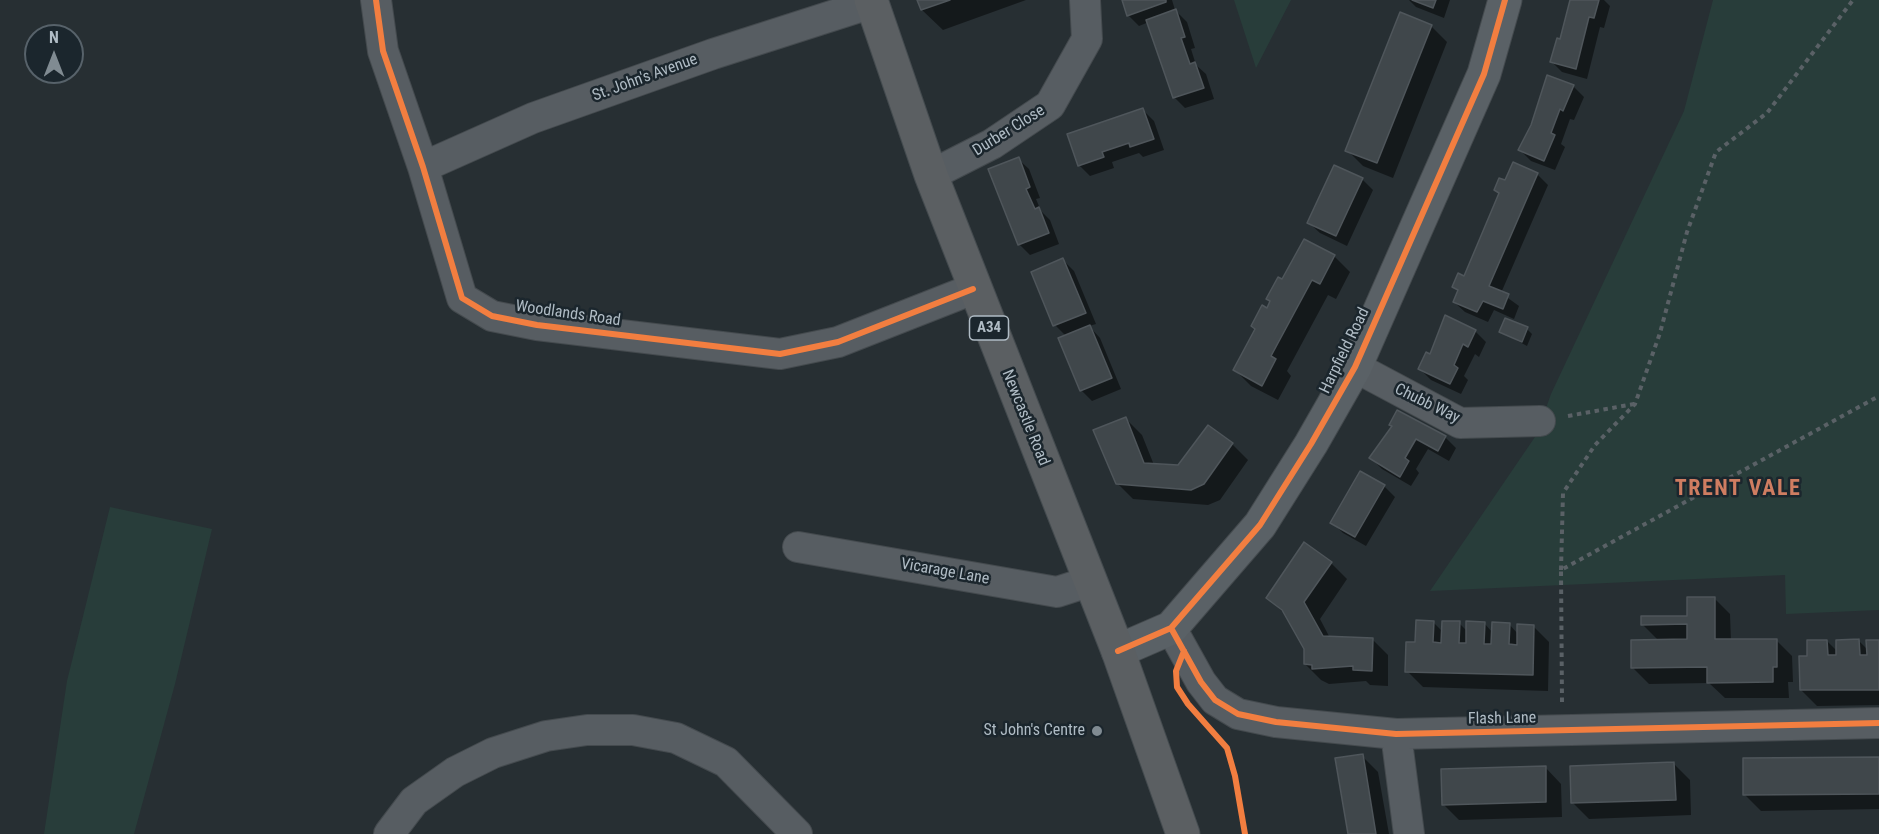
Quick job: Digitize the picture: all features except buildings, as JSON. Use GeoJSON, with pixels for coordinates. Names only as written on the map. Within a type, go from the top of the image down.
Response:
{"type":"FeatureCollection","features":[{"type":"Feature","properties":{"kind":"highway","name":"Newcastle Road"},"geometry":{"type":"LineString","coordinates":[[872,2],[973,289],[1118,651],[1183,834]]}},
{"type":"Feature","properties":{"kind":"street","name":"Woodlands Road"},"geometry":{"type":"LineString","coordinates":[[376,0],[383,51],[423,167],[462,298],[492,316],[537,325],[780,354],[838,342],[973,289]]}},
{"type":"Feature","properties":{"kind":"street","name":"Durber Close"},"geometry":{"type":"LineString","coordinates":[[931,175],[992,144],[1050,105],[1086,39],[1085,0]]}},
{"type":"Feature","properties":{"kind":"street","name":"Harpfield Road"},"geometry":{"type":"LineString","coordinates":[[1118,651],[1171,627],[1260,525],[1355,367],[1484,74],[1505,0]]}},
{"type":"Feature","properties":{"kind":"street","name":"St. John's Avenue"},"geometry":{"type":"LineString","coordinates":[[423,167],[533,118],[713,54],[872,2]]}},
{"type":"Feature","properties":{"kind":"street","name":"Chubb Way"},"geometry":{"type":"LineString","coordinates":[[1355,367],[1460,423],[1540,422]]}},
{"type":"Feature","properties":{"kind":"street","name":"Vicarage Lane"},"geometry":{"type":"LineString","coordinates":[[798,547],[1058,592],[1091,581]]}},
{"type":"Feature","properties":{"kind":"street","name":"Flash Lane"},"geometry":{"type":"LineString","coordinates":[[1171,627],[1201,682],[1215,700],[1238,714],[1276,723],[1396,734],[1879,723]]}},
{"type":"Feature","properties":{"kind":"street"},"geometry":{"type":"LineString","coordinates":[[389,834],[414,801],[455,772],[493,753],[546,736],[587,730],[633,730],[676,738],[726,762],[787,820],[797,834]]}},
{"type":"Feature","properties":{"kind":"street"},"geometry":{"type":"LineString","coordinates":[[1396,734],[1409,834]]}},
{"type":"Feature","properties":{"kind":"path"},"geometry":{"type":"LineString","coordinates":[[1562,731],[1563,493],[1595,445],[1635,404],[1660,333],[1687,231],[1716,152],[1767,113],[1853,0]]}},
{"type":"Feature","properties":{"kind":"path"},"geometry":{"type":"LineString","coordinates":[[1561,570],[1879,396]]}},
{"type":"Feature","properties":{"kind":"path"},"geometry":{"type":"LineString","coordinates":[[1540,422],[1635,404]]}},
{"type":"Feature","properties":{"kind":"green space"},"geometry":{"type":"Polygon","coordinates":[[[1234,0],[1291,0],[1256,68],[1234,0]]]}},
{"type":"Feature","properties":{"kind":"green space"},"geometry":{"type":"Polygon","coordinates":[[[1713,0],[1879,0],[1879,610],[1786,614],[1785,575],[1430,591],[1537,434],[1551,394],[1684,111],[1713,0]]]}},
{"type":"Feature","properties":{"kind":"green space"},"geometry":{"type":"Polygon","coordinates":[[[110,507],[212,529],[175,684],[134,834],[44,834],[67,681],[110,507]]]}},
{"type":"Feature","properties":{"kind":"cycle path"},"geometry":{"type":"LineString","coordinates":[[376,0],[383,51],[423,167],[462,298],[492,316],[537,325],[780,354],[838,342],[973,289]]}},
{"type":"Feature","properties":{"kind":"cycle path"},"geometry":{"type":"LineString","coordinates":[[1118,651],[1171,628],[1260,525],[1311,444],[1355,367],[1484,74],[1505,0]]}},
{"type":"Feature","properties":{"kind":"cycle path"},"geometry":{"type":"LineString","coordinates":[[1171,628],[1201,682],[1215,700],[1238,714],[1276,722],[1396,734],[1879,723]]}},
{"type":"Feature","properties":{"kind":"cycle path"},"geometry":{"type":"LineString","coordinates":[[1184,651],[1176,671],[1177,687],[1188,704],[1227,748],[1235,776],[1245,834]]}},
{"type":"Feature","properties":{"kind":"place","name":"St John's Centre"},"geometry":{"type":"Point","coordinates":[1097,731]}},
{"type":"Feature","properties":{"kind":"district","name":"TRENT VALE"},"geometry":{"type":"Point","coordinates":[1738,489]}}]}
